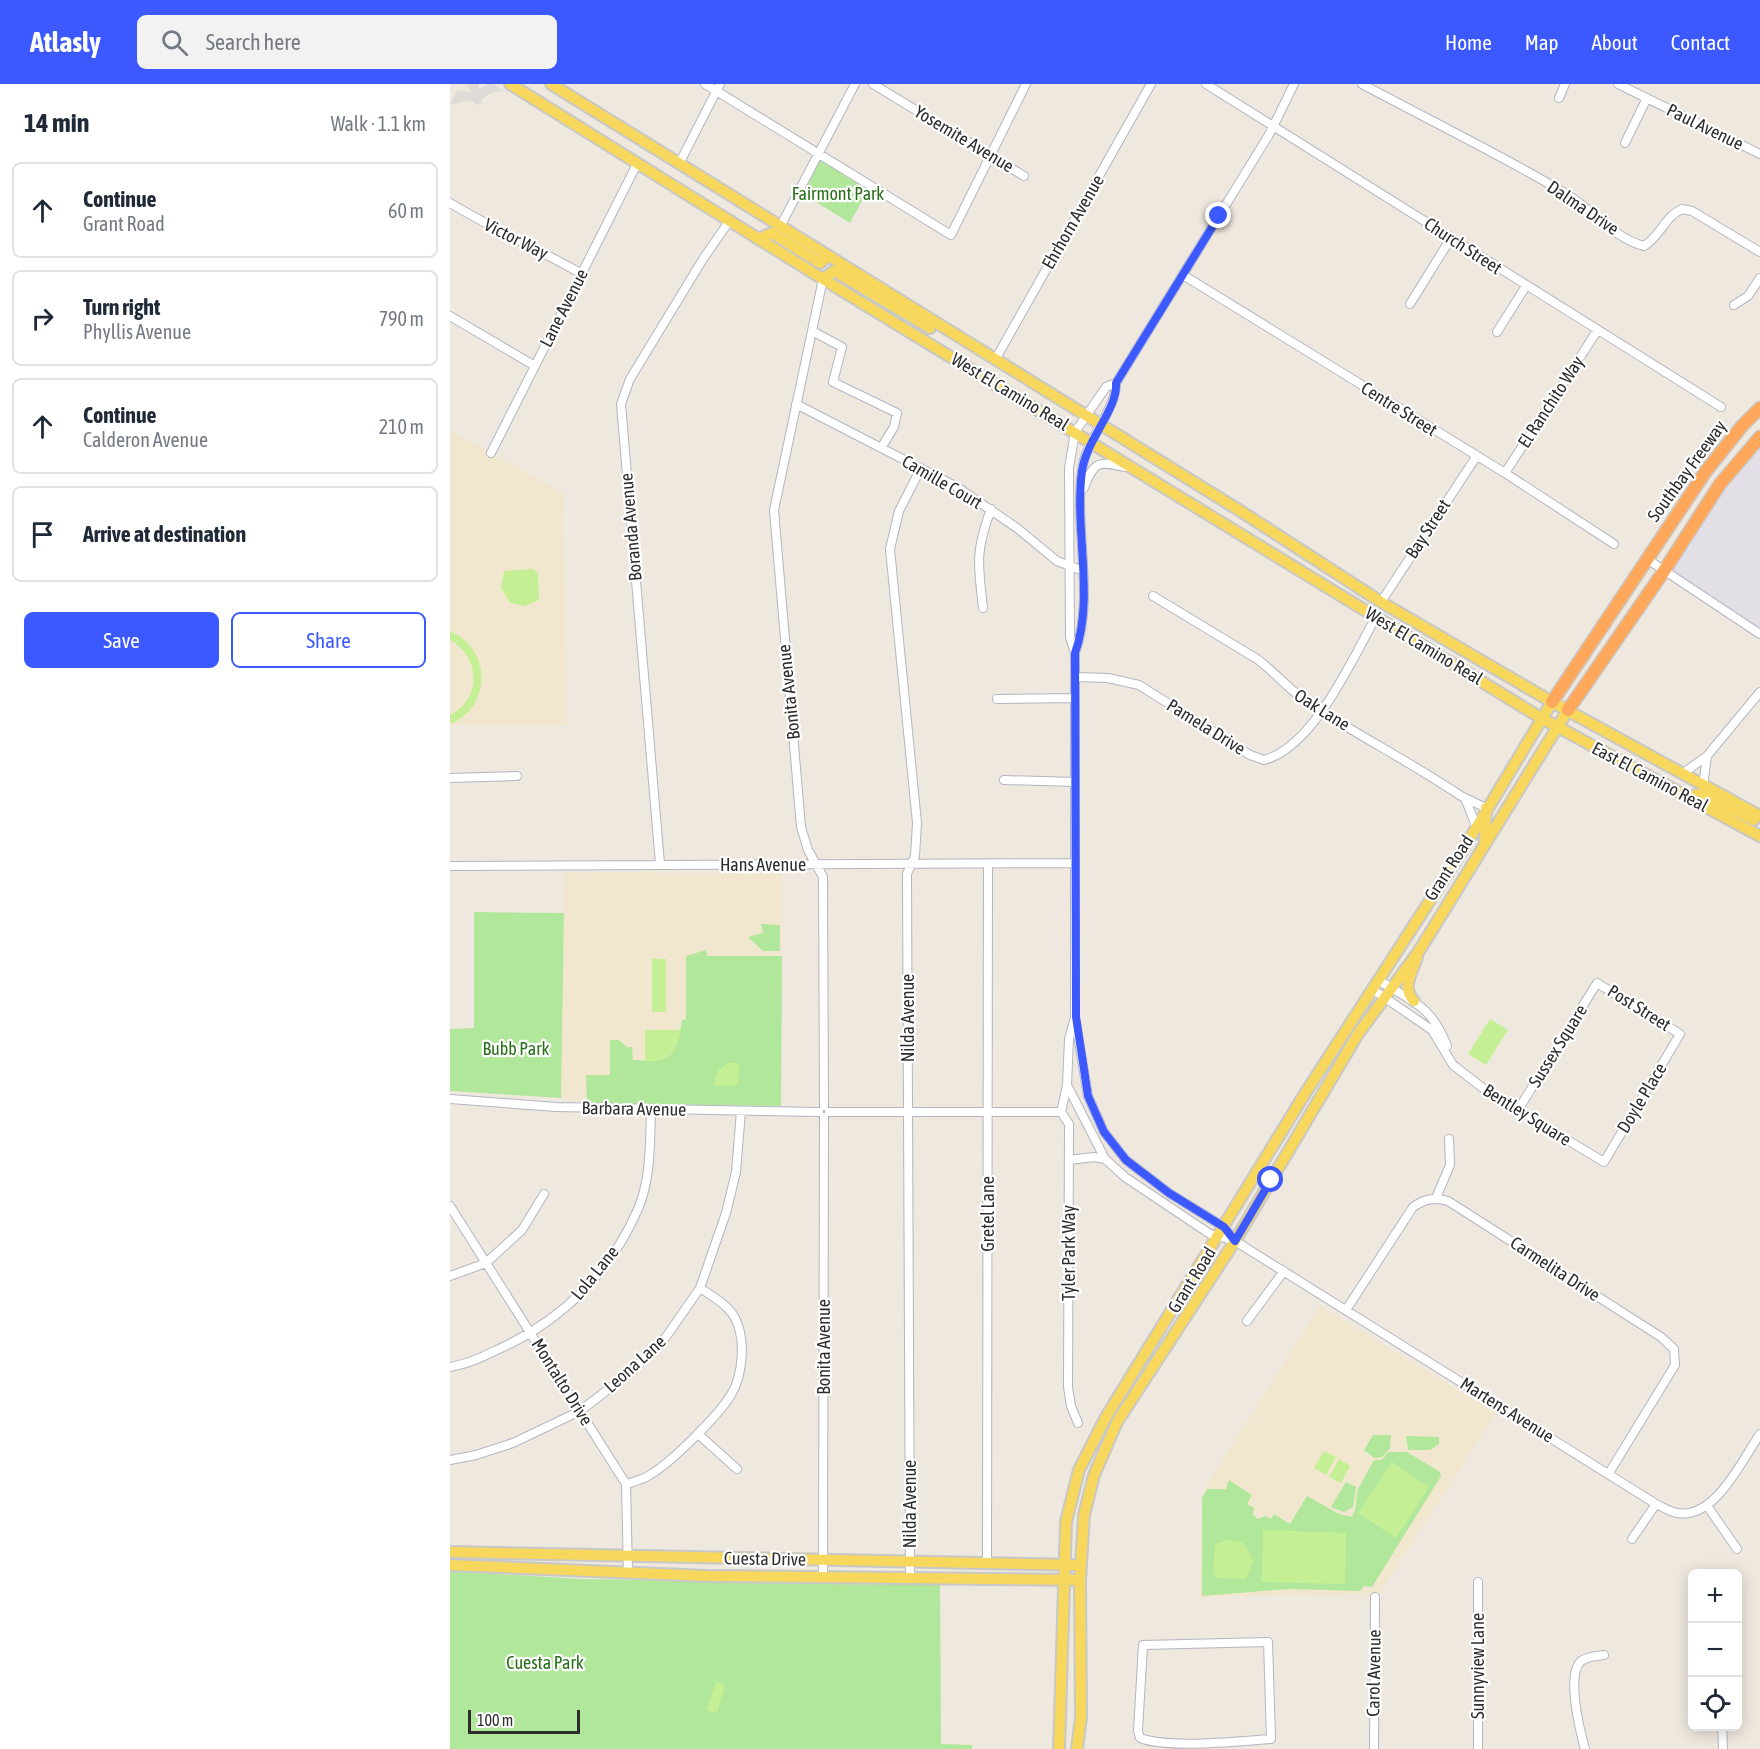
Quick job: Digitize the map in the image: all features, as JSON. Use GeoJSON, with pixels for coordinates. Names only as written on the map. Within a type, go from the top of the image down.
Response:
{"type":"FeatureCollection","features":[{"type":"Feature","properties":{"kind":"highway","name":"Southbay Freeway"},"geometry":{"type":"LineString","coordinates":[[1552,702],[1706,471],[1760,408]]}},
{"type":"Feature","properties":{"kind":"highway"},"geometry":{"type":"LineString","coordinates":[[1568,710],[1664,571],[1720,484],[1760,437]]}},
{"type":"Feature","properties":{"kind":"main road","name":"West El Camino Real"},"geometry":{"type":"LineString","coordinates":[[510,84],[823,279],[1541,717]]}},
{"type":"Feature","properties":{"kind":"main road","name":"West El Camino Real"},"geometry":{"type":"LineString","coordinates":[[552,84],[1085,417],[1242,512],[1382,602],[1568,710]]}},
{"type":"Feature","properties":{"kind":"main road"},"geometry":{"type":"LineString","coordinates":[[758,238],[772,233],[820,263],[828,256]]}},
{"type":"Feature","properties":{"kind":"main road"},"geometry":{"type":"LineString","coordinates":[[823,279],[834,270],[932,330],[945,329]]}},
{"type":"Feature","properties":{"kind":"main road","name":"Grant Road"},"geometry":{"type":"LineString","coordinates":[[1059,1749],[1064,1565],[1068,1510],[1083,1460],[1106,1417],[1552,702]]}},
{"type":"Feature","properties":{"kind":"main road","name":"Grant Road"},"geometry":{"type":"LineString","coordinates":[[1077,1749],[1081,1717],[1080,1580],[1084,1515],[1094,1475],[1117,1422],[1235,1241],[1358,1034],[1419,951],[1484,848],[1493,823],[1568,710]]}},
{"type":"Feature","properties":{"kind":"main road","name":"East El Camino Real"},"geometry":{"type":"LineString","coordinates":[[1568,710],[1760,818]]}},
{"type":"Feature","properties":{"kind":"main road","name":"East El Camino Real"},"geometry":{"type":"LineString","coordinates":[[1541,717],[1760,836]]}},
{"type":"Feature","properties":{"kind":"main road"},"geometry":{"type":"LineString","coordinates":[[1692,799],[1695,795],[1701,794],[1750,819],[1760,818]]}},
{"type":"Feature","properties":{"kind":"main road"},"geometry":{"type":"LineString","coordinates":[[1476,826],[1493,823],[1486,808]]}},
{"type":"Feature","properties":{"kind":"main road"},"geometry":{"type":"LineString","coordinates":[[1414,1001],[1406,985],[1419,951]]}},
{"type":"Feature","properties":{"kind":"main road","name":"Cuesta Drive"},"geometry":{"type":"LineString","coordinates":[[450,1552],[1081,1565]]}},
{"type":"Feature","properties":{"kind":"main road","name":"Cuesta Drive"},"geometry":{"type":"LineString","coordinates":[[450,1565],[823,1578],[1080,1580]]}},
{"type":"Feature","properties":{"kind":"street"},"geometry":{"type":"LineString","coordinates":[[705,84],[718,88],[818,154],[951,235],[989,154],[1026,84]]}},
{"type":"Feature","properties":{"kind":"street"},"geometry":{"type":"LineString","coordinates":[[780,227],[855,84]]}},
{"type":"Feature","properties":{"kind":"street","name":"Yosemite Avenue"},"geometry":{"type":"LineString","coordinates":[[873,84],[1024,176]]}},
{"type":"Feature","properties":{"kind":"street","name":"Ehrhorn Avenue"},"geometry":{"type":"LineString","coordinates":[[995,360],[1151,84]]}},
{"type":"Feature","properties":{"kind":"street","name":"Church Street"},"geometry":{"type":"LineString","coordinates":[[1206,84],[1721,407]]}},
{"type":"Feature","properties":{"kind":"street"},"geometry":{"type":"LineString","coordinates":[[1235,1241],[1224,1227],[1144,1175],[1117,1150],[1104,1132],[1088,1096],[1076,1017],[1075,653],[1083,620],[1082,470],[1090,442],[1115,397],[1116,383],[1274,126],[1294,84]]}},
{"type":"Feature","properties":{"kind":"street","name":"Dalma Drive"},"geometry":{"type":"LineString","coordinates":[[1362,84],[1567,194],[1636,244],[1644,246],[1653,241],[1670,214],[1682,208],[1692,211],[1760,252]]}},
{"type":"Feature","properties":{"kind":"street"},"geometry":{"type":"LineString","coordinates":[[1558,98],[1565,84]]}},
{"type":"Feature","properties":{"kind":"street","name":"Paul Avenue"},"geometry":{"type":"LineString","coordinates":[[1618,84],[1760,154]]}},
{"type":"Feature","properties":{"kind":"street"},"geometry":{"type":"LineString","coordinates":[[679,164],[718,88]]}},
{"type":"Feature","properties":{"kind":"street"},"geometry":{"type":"LineString","coordinates":[[1625,143],[1647,98]]}},
{"type":"Feature","properties":{"kind":"street","name":"Lane Avenue"},"geometry":{"type":"LineString","coordinates":[[491,453],[637,164]]}},
{"type":"Feature","properties":{"kind":"street","name":"Victor Way"},"geometry":{"type":"LineString","coordinates":[[450,203],[495,231],[527,243],[582,273]]}},
{"type":"Feature","properties":{"kind":"street","name":"Boranda Avenue"},"geometry":{"type":"LineString","coordinates":[[660,864],[621,404],[630,379],[703,259],[730,220]]}},
{"type":"Feature","properties":{"kind":"street"},"geometry":{"type":"LineString","coordinates":[[1410,304],[1451,238]]}},
{"type":"Feature","properties":{"kind":"street","name":"Centre Street"},"geometry":{"type":"LineString","coordinates":[[1183,275],[1505,473],[1614,544]]}},
{"type":"Feature","properties":{"kind":"street"},"geometry":{"type":"LineString","coordinates":[[1734,304],[1748,296],[1760,278]]}},
{"type":"Feature","properties":{"kind":"street","name":"Bonita Avenue"},"geometry":{"type":"LineString","coordinates":[[823,279],[777,490],[774,524],[801,826],[808,850],[823,877],[823,1578]]}},
{"type":"Feature","properties":{"kind":"street"},"geometry":{"type":"LineString","coordinates":[[1497,332],[1526,286]]}},
{"type":"Feature","properties":{"kind":"street"},"geometry":{"type":"LineString","coordinates":[[450,316],[535,366]]}},
{"type":"Feature","properties":{"kind":"street"},"geometry":{"type":"LineString","coordinates":[[812,331],[842,347],[832,382],[897,414],[894,427],[881,448]]}},
{"type":"Feature","properties":{"kind":"street","name":"El Ranchito Way"},"geometry":{"type":"LineString","coordinates":[[1505,473],[1597,331]]}},
{"type":"Feature","properties":{"kind":"street"},"geometry":{"type":"LineString","coordinates":[[1075,653],[1070,638],[1069,468],[1075,432],[1106,387],[1116,383]]}},
{"type":"Feature","properties":{"kind":"street","name":"Camille Court"},"geometry":{"type":"LineString","coordinates":[[796,405],[921,468],[991,509],[1057,561],[1081,570]]}},
{"type":"Feature","properties":{"kind":"street","name":"Bay Street"},"geometry":{"type":"LineString","coordinates":[[1382,602],[1476,457]]}},
{"type":"Feature","properties":{"kind":"street"},"geometry":{"type":"LineString","coordinates":[[1081,495],[1091,470],[1097,464],[1105,462],[1133,468]]}},
{"type":"Feature","properties":{"kind":"street","name":"Nilda Avenue"},"geometry":{"type":"LineString","coordinates":[[910,1578],[907,874],[915,856],[916,823],[890,549],[899,511],[921,468]]}},
{"type":"Feature","properties":{"kind":"street"},"geometry":{"type":"LineString","coordinates":[[983,608],[977,558],[980,535],[991,509]]}},
{"type":"Feature","properties":{"kind":"street"},"geometry":{"type":"LineString","coordinates":[[1647,559],[1760,634]]}},
{"type":"Feature","properties":{"kind":"street","name":"Oak Lane"},"geometry":{"type":"LineString","coordinates":[[1153,596],[1257,659],[1272,670],[1287,688],[1465,798],[1486,808]]}},
{"type":"Feature","properties":{"kind":"street"},"geometry":{"type":"LineString","coordinates":[[1322,710],[1376,617]]}},
{"type":"Feature","properties":{"kind":"street","name":"Pamela Drive"},"geometry":{"type":"LineString","coordinates":[[1075,677],[1122,680],[1139,686],[1250,755],[1264,760],[1282,753],[1301,737],[1322,710]]}},
{"type":"Feature","properties":{"kind":"street"},"geometry":{"type":"LineString","coordinates":[[1682,774],[1707,756],[1760,692]]}},
{"type":"Feature","properties":{"kind":"street"},"geometry":{"type":"LineString","coordinates":[[997,699],[1075,698]]}},
{"type":"Feature","properties":{"kind":"street"},"geometry":{"type":"LineString","coordinates":[[1703,786],[1707,756]]}},
{"type":"Feature","properties":{"kind":"street"},"geometry":{"type":"LineString","coordinates":[[450,778],[517,776]]}},
{"type":"Feature","properties":{"kind":"street"},"geometry":{"type":"LineString","coordinates":[[1005,780],[1075,782]]}},
{"type":"Feature","properties":{"kind":"street"},"geometry":{"type":"LineString","coordinates":[[1465,798],[1476,826]]}},
{"type":"Feature","properties":{"kind":"street","name":"Hans Avenue"},"geometry":{"type":"LineString","coordinates":[[450,866],[660,864],[910,866],[1075,863]]}},
{"type":"Feature","properties":{"kind":"street","name":"Gretel Lane"},"geometry":{"type":"LineString","coordinates":[[987,1564],[988,864]]}},
{"type":"Feature","properties":{"kind":"street","name":"Post Street"},"geometry":{"type":"LineString","coordinates":[[1597,983],[1680,1034]]}},
{"type":"Feature","properties":{"kind":"street","name":"Sussex Square"},"geometry":{"type":"LineString","coordinates":[[1518,1110],[1597,983]]}},
{"type":"Feature","properties":{"kind":"street","name":"Bentley Square"},"geometry":{"type":"LineString","coordinates":[[1375,985],[1387,992],[1432,1030],[1453,1065],[1488,1092],[1604,1162]]}},
{"type":"Feature","properties":{"kind":"street","name":"Bentley Square"},"geometry":{"type":"LineString","coordinates":[[1387,992],[1414,1001],[1438,1023],[1453,1065]]}},
{"type":"Feature","properties":{"kind":"street","name":"Tyler Park Way"},"geometry":{"type":"LineString","coordinates":[[1076,1017],[1069,1039],[1067,1085],[1061,1112],[1069,1124],[1068,1387],[1071,1406],[1078,1423]]}},
{"type":"Feature","properties":{"kind":"street","name":"Doyle Place"},"geometry":{"type":"LineString","coordinates":[[1604,1162],[1680,1034]]}},
{"type":"Feature","properties":{"kind":"street"},"geometry":{"type":"LineString","coordinates":[[1067,1085],[1105,1159],[1140,1188],[1218,1238],[1235,1241]]}},
{"type":"Feature","properties":{"kind":"street","name":"Barbara Avenue"},"geometry":{"type":"LineString","coordinates":[[450,1099],[509,1106],[651,1110],[1061,1112]]}},
{"type":"Feature","properties":{"kind":"street","name":"Lola Lane"},"geometry":{"type":"LineString","coordinates":[[450,1367],[466,1365],[532,1334],[582,1294],[615,1252],[639,1207],[650,1155],[651,1110]]}},
{"type":"Feature","properties":{"kind":"street","name":"Leona Lane"},"geometry":{"type":"LineString","coordinates":[[450,1460],[476,1455],[513,1443],[580,1411],[632,1371],[666,1337],[700,1288],[726,1213],[736,1172],[741,1111]]}},
{"type":"Feature","properties":{"kind":"street"},"geometry":{"type":"LineString","coordinates":[[1346,1310],[1413,1208],[1424,1199],[1436,1198],[1450,1164],[1449,1139]]}},
{"type":"Feature","properties":{"kind":"street"},"geometry":{"type":"LineString","coordinates":[[1069,1160],[1094,1157],[1105,1159]]}},
{"type":"Feature","properties":{"kind":"street"},"geometry":{"type":"LineString","coordinates":[[450,1276],[486,1263],[522,1230],[544,1194]]}},
{"type":"Feature","properties":{"kind":"street","name":"Carmelita Drive"},"geometry":{"type":"LineString","coordinates":[[1436,1198],[1448,1201],[1660,1337],[1674,1349],[1675,1365],[1609,1473]]}},
{"type":"Feature","properties":{"kind":"street","name":"Montalto Drive"},"geometry":{"type":"LineString","coordinates":[[450,1206],[626,1484]]}},
{"type":"Feature","properties":{"kind":"street","name":"Martens Avenue"},"geometry":{"type":"LineString","coordinates":[[1235,1241],[1656,1504],[1677,1514],[1708,1507]]}},
{"type":"Feature","properties":{"kind":"street"},"geometry":{"type":"LineString","coordinates":[[1248,1321],[1284,1271]]}},
{"type":"Feature","properties":{"kind":"street"},"geometry":{"type":"LineString","coordinates":[[628,1573],[626,1484],[649,1476],[698,1434],[731,1395],[739,1375],[741,1354],[739,1333],[734,1317],[715,1298],[700,1288]]}},
{"type":"Feature","properties":{"kind":"street"},"geometry":{"type":"LineString","coordinates":[[698,1434],[737,1469]]}},
{"type":"Feature","properties":{"kind":"street"},"geometry":{"type":"LineString","coordinates":[[1737,1549],[1708,1507],[1760,1434]]}},
{"type":"Feature","properties":{"kind":"street"},"geometry":{"type":"LineString","coordinates":[[1632,1539],[1656,1504]]}},
{"type":"Feature","properties":{"kind":"street","name":"Sunnyview Lane"},"geometry":{"type":"LineString","coordinates":[[1478,1582],[1478,1749]]}},
{"type":"Feature","properties":{"kind":"street","name":"Carol Avenue"},"geometry":{"type":"LineString","coordinates":[[1374,1749],[1375,1597]]}},
{"type":"Feature","properties":{"kind":"street"},"geometry":{"type":"LineString","coordinates":[[1268,1642],[1271,1739],[1203,1746],[1149,1741],[1140,1738],[1138,1731],[1143,1645],[1268,1642]]}},
{"type":"Feature","properties":{"kind":"street"},"geometry":{"type":"LineString","coordinates":[[1585,1749],[1576,1705],[1576,1671],[1579,1663],[1588,1657],[1604,1655]]}},
{"type":"Feature","properties":{"kind":"street"},"geometry":{"type":"LineString","coordinates":[[1722,1731],[1723,1749]]}},
{"type":"Feature","properties":{"kind":"shaded area"},"geometry":{"type":"Polygon","coordinates":[[[467,84],[479,84],[479,90],[487,84],[493,84],[503,90],[489,94],[481,100],[482,103],[475,105],[474,102],[464,101],[450,105],[457,90],[471,93],[467,84]]]}},
{"type":"Feature","properties":{"kind":"shaded area"},"geometry":{"type":"Polygon","coordinates":[[[450,430],[563,493],[567,725],[450,725],[450,430]]]}},
{"type":"Feature","properties":{"kind":"shaded area"},"geometry":{"type":"Polygon","coordinates":[[[1760,437],[1760,634],[1664,571],[1760,437]]]}},
{"type":"Feature","properties":{"kind":"shaded area"},"geometry":{"type":"Polygon","coordinates":[[[564,872],[782,874],[781,1106],[587,1103],[561,1098],[564,872]]]}},
{"type":"Feature","properties":{"kind":"shaded area"},"geometry":{"type":"Polygon","coordinates":[[[1320,1306],[1496,1413],[1379,1594],[1200,1597],[1202,1497],[1206,1486],[1320,1306]]]}},
{"type":"Feature","properties":{"kind":"green space","name":"Fairmont Park"},"geometry":{"type":"Polygon","coordinates":[[[820,160],[868,190],[850,223],[803,194],[820,160]]]}},
{"type":"Feature","properties":{"kind":"green space"},"geometry":{"type":"Polygon","coordinates":[[[533,569],[538,573],[539,600],[525,606],[510,603],[501,588],[504,571],[533,569]]]}},
{"type":"Feature","properties":{"kind":"green space"},"geometry":{"type":"Polygon","coordinates":[[[450,631],[464,639],[474,651],[480,664],[482,678],[480,692],[474,705],[464,716],[450,724],[450,715],[468,699],[474,678],[468,657],[450,640],[450,631]]]}},
{"type":"Feature","properties":{"kind":"green space","name":"Bubb Park"},"geometry":{"type":"Polygon","coordinates":[[[474,912],[564,913],[561,1098],[450,1091],[450,1029],[474,1028],[474,912]]]}},
{"type":"Feature","properties":{"kind":"green space"},"geometry":{"type":"Polygon","coordinates":[[[761,924],[780,925],[780,951],[763,951],[748,937],[763,933],[761,924]]]}},
{"type":"Feature","properties":{"kind":"green space"},"geometry":{"type":"Polygon","coordinates":[[[706,950],[707,956],[782,956],[781,1106],[587,1103],[586,1075],[610,1075],[610,1040],[619,1040],[627,1047],[632,1047],[633,1060],[657,1060],[670,1055],[674,1050],[682,1020],[686,1019],[686,956],[706,950]]]}},
{"type":"Feature","properties":{"kind":"green space"},"geometry":{"type":"Polygon","coordinates":[[[652,959],[666,959],[666,1012],[652,1012],[652,959]]]}},
{"type":"Feature","properties":{"kind":"green space"},"geometry":{"type":"Polygon","coordinates":[[[1490,1019],[1508,1030],[1486,1065],[1468,1054],[1490,1019]]]}},
{"type":"Feature","properties":{"kind":"green space"},"geometry":{"type":"Polygon","coordinates":[[[645,1030],[681,1030],[677,1045],[666,1058],[645,1061],[645,1030]]]}},
{"type":"Feature","properties":{"kind":"green space"},"geometry":{"type":"Polygon","coordinates":[[[729,1063],[739,1063],[738,1085],[714,1086],[717,1072],[729,1063]]]}},
{"type":"Feature","properties":{"kind":"green space"},"geometry":{"type":"Polygon","coordinates":[[[1373,1435],[1391,1435],[1390,1448],[1382,1457],[1374,1458],[1364,1450],[1373,1435]]]}},
{"type":"Feature","properties":{"kind":"green space"},"geometry":{"type":"Polygon","coordinates":[[[1406,1436],[1439,1437],[1439,1444],[1430,1450],[1408,1450],[1406,1436]]]}},
{"type":"Feature","properties":{"kind":"green space"},"geometry":{"type":"Polygon","coordinates":[[[1324,1451],[1336,1457],[1326,1475],[1314,1468],[1324,1451]]]}},
{"type":"Feature","properties":{"kind":"green space"},"geometry":{"type":"Polygon","coordinates":[[[1388,1452],[1407,1452],[1440,1472],[1441,1476],[1372,1587],[1364,1586],[1360,1591],[1289,1589],[1202,1596],[1202,1498],[1207,1489],[1226,1489],[1229,1480],[1252,1495],[1247,1504],[1254,1508],[1253,1515],[1258,1519],[1266,1516],[1271,1519],[1274,1514],[1290,1524],[1307,1496],[1339,1514],[1352,1517],[1356,1507],[1357,1491],[1374,1460],[1382,1460],[1388,1452]]]}},
{"type":"Feature","properties":{"kind":"green space"},"geometry":{"type":"Polygon","coordinates":[[[1339,1459],[1350,1466],[1341,1483],[1329,1477],[1339,1459]]]}},
{"type":"Feature","properties":{"kind":"green space"},"geometry":{"type":"Polygon","coordinates":[[[1392,1462],[1429,1487],[1396,1538],[1358,1513],[1392,1462]]]}},
{"type":"Feature","properties":{"kind":"green space"},"geometry":{"type":"Polygon","coordinates":[[[1346,1482],[1356,1487],[1353,1507],[1344,1512],[1331,1507],[1346,1482]]]}},
{"type":"Feature","properties":{"kind":"green space"},"geometry":{"type":"Polygon","coordinates":[[[1263,1530],[1346,1533],[1345,1584],[1262,1582],[1263,1530]]]}},
{"type":"Feature","properties":{"kind":"green space"},"geometry":{"type":"Polygon","coordinates":[[[1228,1540],[1242,1543],[1249,1552],[1253,1562],[1246,1579],[1217,1578],[1213,1573],[1215,1544],[1228,1540]]]}},
{"type":"Feature","properties":{"kind":"green space","name":"Cuesta Park"},"geometry":{"type":"Polygon","coordinates":[[[450,1571],[582,1579],[940,1584],[941,1744],[972,1745],[972,1749],[450,1749],[450,1571]]]}},
{"type":"Feature","properties":{"kind":"green space"},"geometry":{"type":"Polygon","coordinates":[[[716,1682],[725,1685],[717,1713],[707,1710],[716,1682]]]}},
{"type":"Feature","properties":{"kind":"route"},"geometry":{"type":"LineString","coordinates":[[1219,216],[1116,383],[1117,392],[1090,442],[1082,470],[1083,620],[1081,636],[1075,653],[1076,1017],[1088,1096],[1104,1132],[1126,1160],[1169,1193],[1224,1227],[1235,1241],[1271,1180]]}}]}
